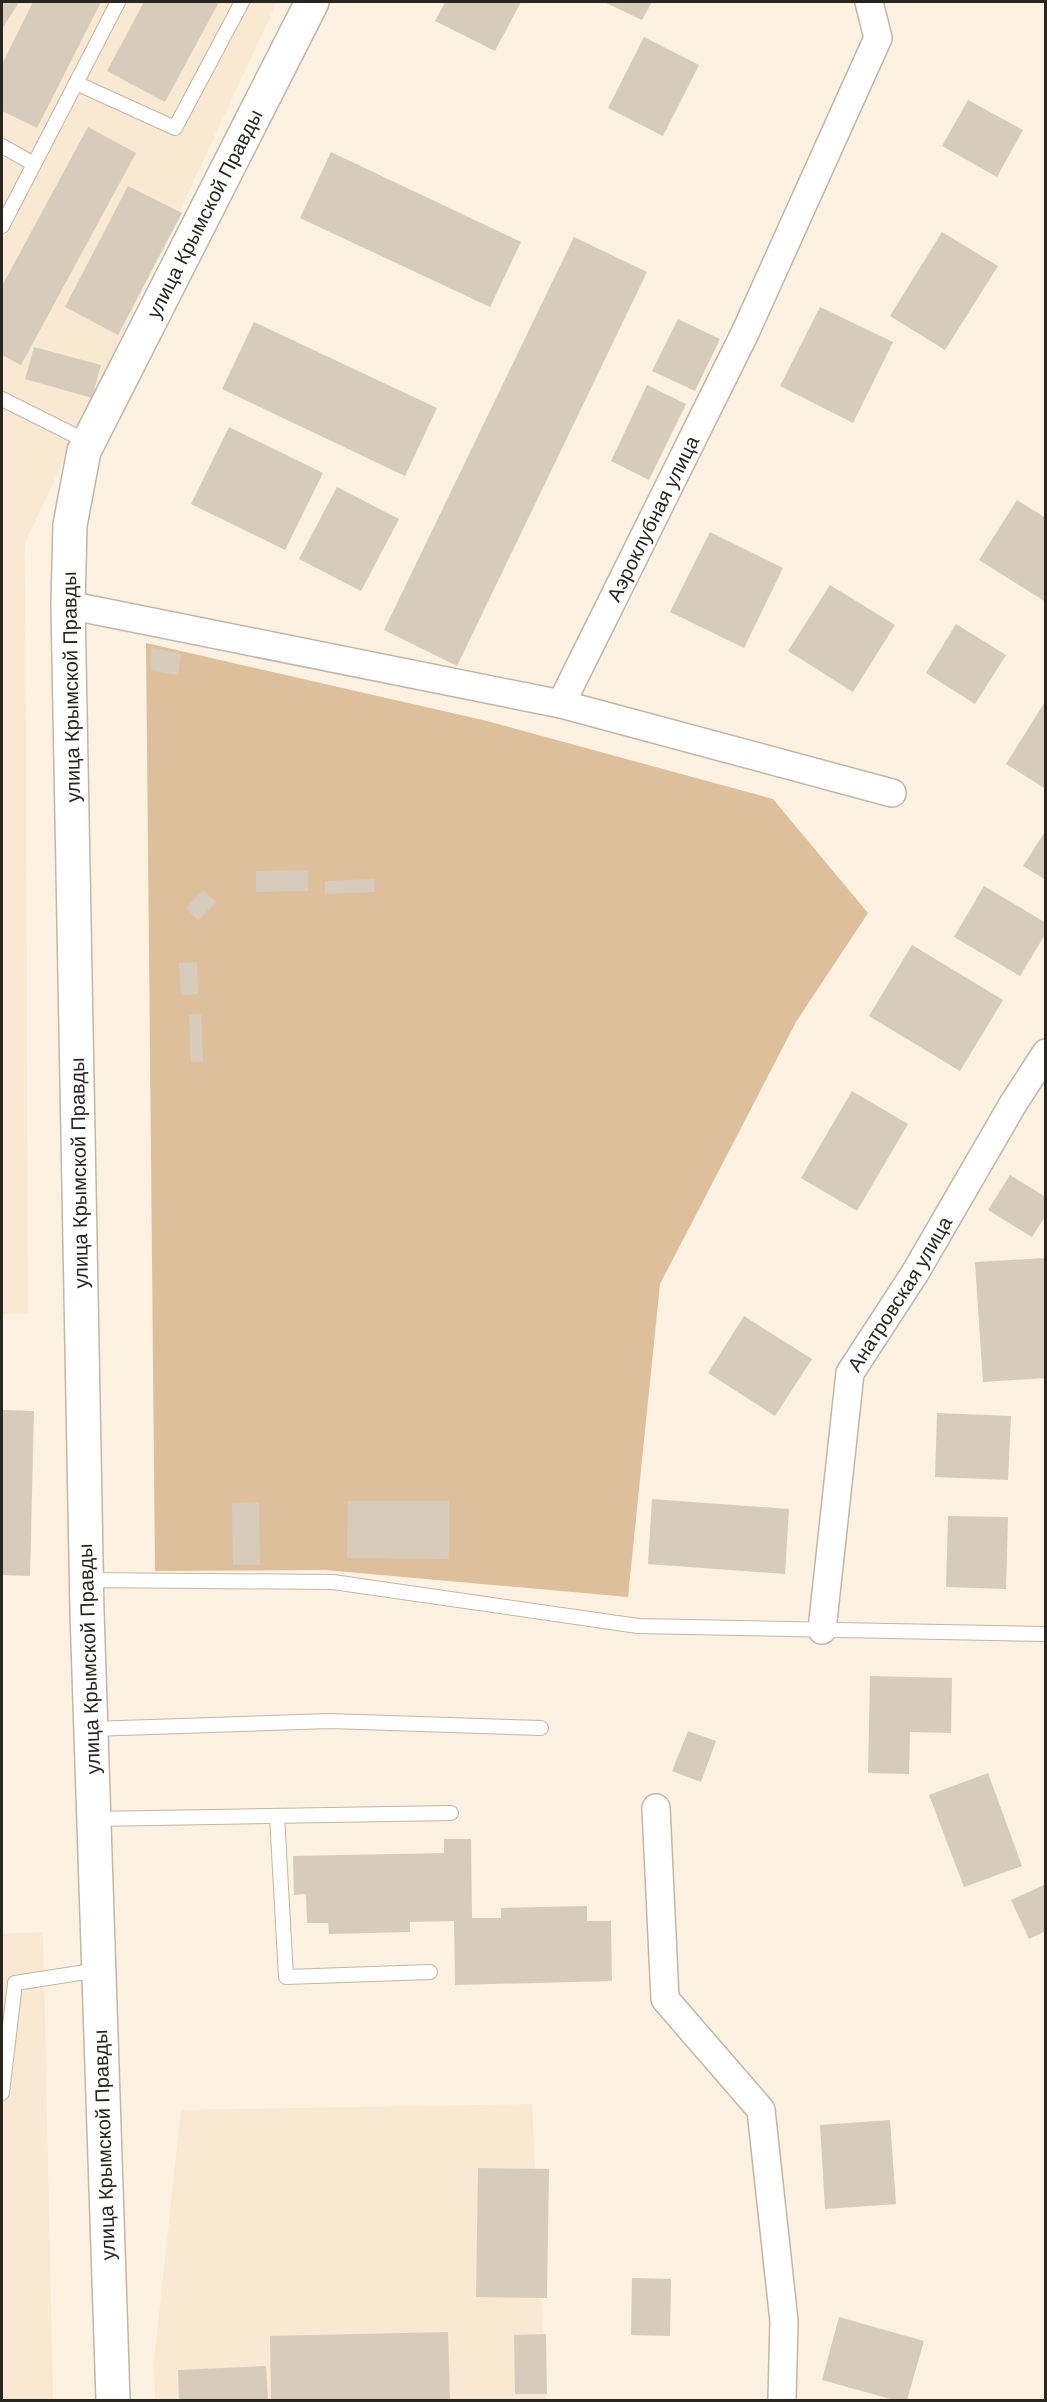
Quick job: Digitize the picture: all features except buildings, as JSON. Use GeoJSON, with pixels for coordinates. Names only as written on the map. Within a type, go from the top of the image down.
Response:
{"type":"FeatureCollection","features":[{"type":"Feature","properties":{"kind":"street","name":"улица Крымской Правды"},"geometry":{"type":"LineString","coordinates":[[113,2400],[86,1580],[68,605],[69,525],[84,451],[88,442],[312,2]]}},
{"type":"Feature","properties":{"kind":"street","name":"Аэроклубная улица"},"geometry":{"type":"LineString","coordinates":[[561,704],[745,333],[878,38],[869,2]]}},
{"type":"Feature","properties":{"kind":"street"},"geometry":{"type":"LineString","coordinates":[[68,605],[561,704],[892,794]]}},
{"type":"Feature","properties":{"kind":"street","name":"Анатровская улица"},"geometry":{"type":"LineString","coordinates":[[822,1630],[850,1373],[915,1273],[1013,1104],[1046,1053]]}},
{"type":"Feature","properties":{"kind":"street"},"geometry":{"type":"LineString","coordinates":[[656,1808],[665,1999],[761,2110],[784,2321],[782,2400]]}},
{"type":"Feature","properties":{"kind":"lane"},"geometry":{"type":"LineString","coordinates":[[2,226],[118,2]]}},
{"type":"Feature","properties":{"kind":"lane"},"geometry":{"type":"LineString","coordinates":[[76,83],[175,128],[242,2]]}},
{"type":"Feature","properties":{"kind":"lane"},"geometry":{"type":"LineString","coordinates":[[2,146],[34,164]]}},
{"type":"Feature","properties":{"kind":"lane"},"geometry":{"type":"LineString","coordinates":[[2,399],[88,442]]}},
{"type":"Feature","properties":{"kind":"lane"},"geometry":{"type":"LineString","coordinates":[[86,1580],[333,1582],[638,1626],[1046,1634]]}},
{"type":"Feature","properties":{"kind":"lane"},"geometry":{"type":"LineString","coordinates":[[91,1729],[330,1720],[541,1728]]}},
{"type":"Feature","properties":{"kind":"lane"},"geometry":{"type":"LineString","coordinates":[[94,1819],[451,1813]]}},
{"type":"Feature","properties":{"kind":"lane"},"geometry":{"type":"LineString","coordinates":[[277,1816],[286,1977],[430,1972]]}},
{"type":"Feature","properties":{"kind":"lane"},"geometry":{"type":"LineString","coordinates":[[2,2093],[15,1983],[99,1970]]}},
{"type":"Feature","properties":{"kind":"shaded area"},"geometry":{"type":"Polygon","coordinates":[[[2,2],[277,2],[25,543],[28,1314],[2,1314],[2,2]]]}},
{"type":"Feature","properties":{"kind":"shaded area"},"geometry":{"type":"Polygon","coordinates":[[[146,643],[487,721],[773,799],[868,913],[796,1022],[660,1284],[628,1597],[325,1570],[155,1571],[146,643]]]}},
{"type":"Feature","properties":{"kind":"shaded area"},"geometry":{"type":"Polygon","coordinates":[[[43,1932],[53,2400],[2,2400],[2,1934],[43,1932]]]}},
{"type":"Feature","properties":{"kind":"shaded area"},"geometry":{"type":"Polygon","coordinates":[[[532,2104],[546,2400],[155,2400],[154,2361],[181,2110],[532,2104]]]}}]}
